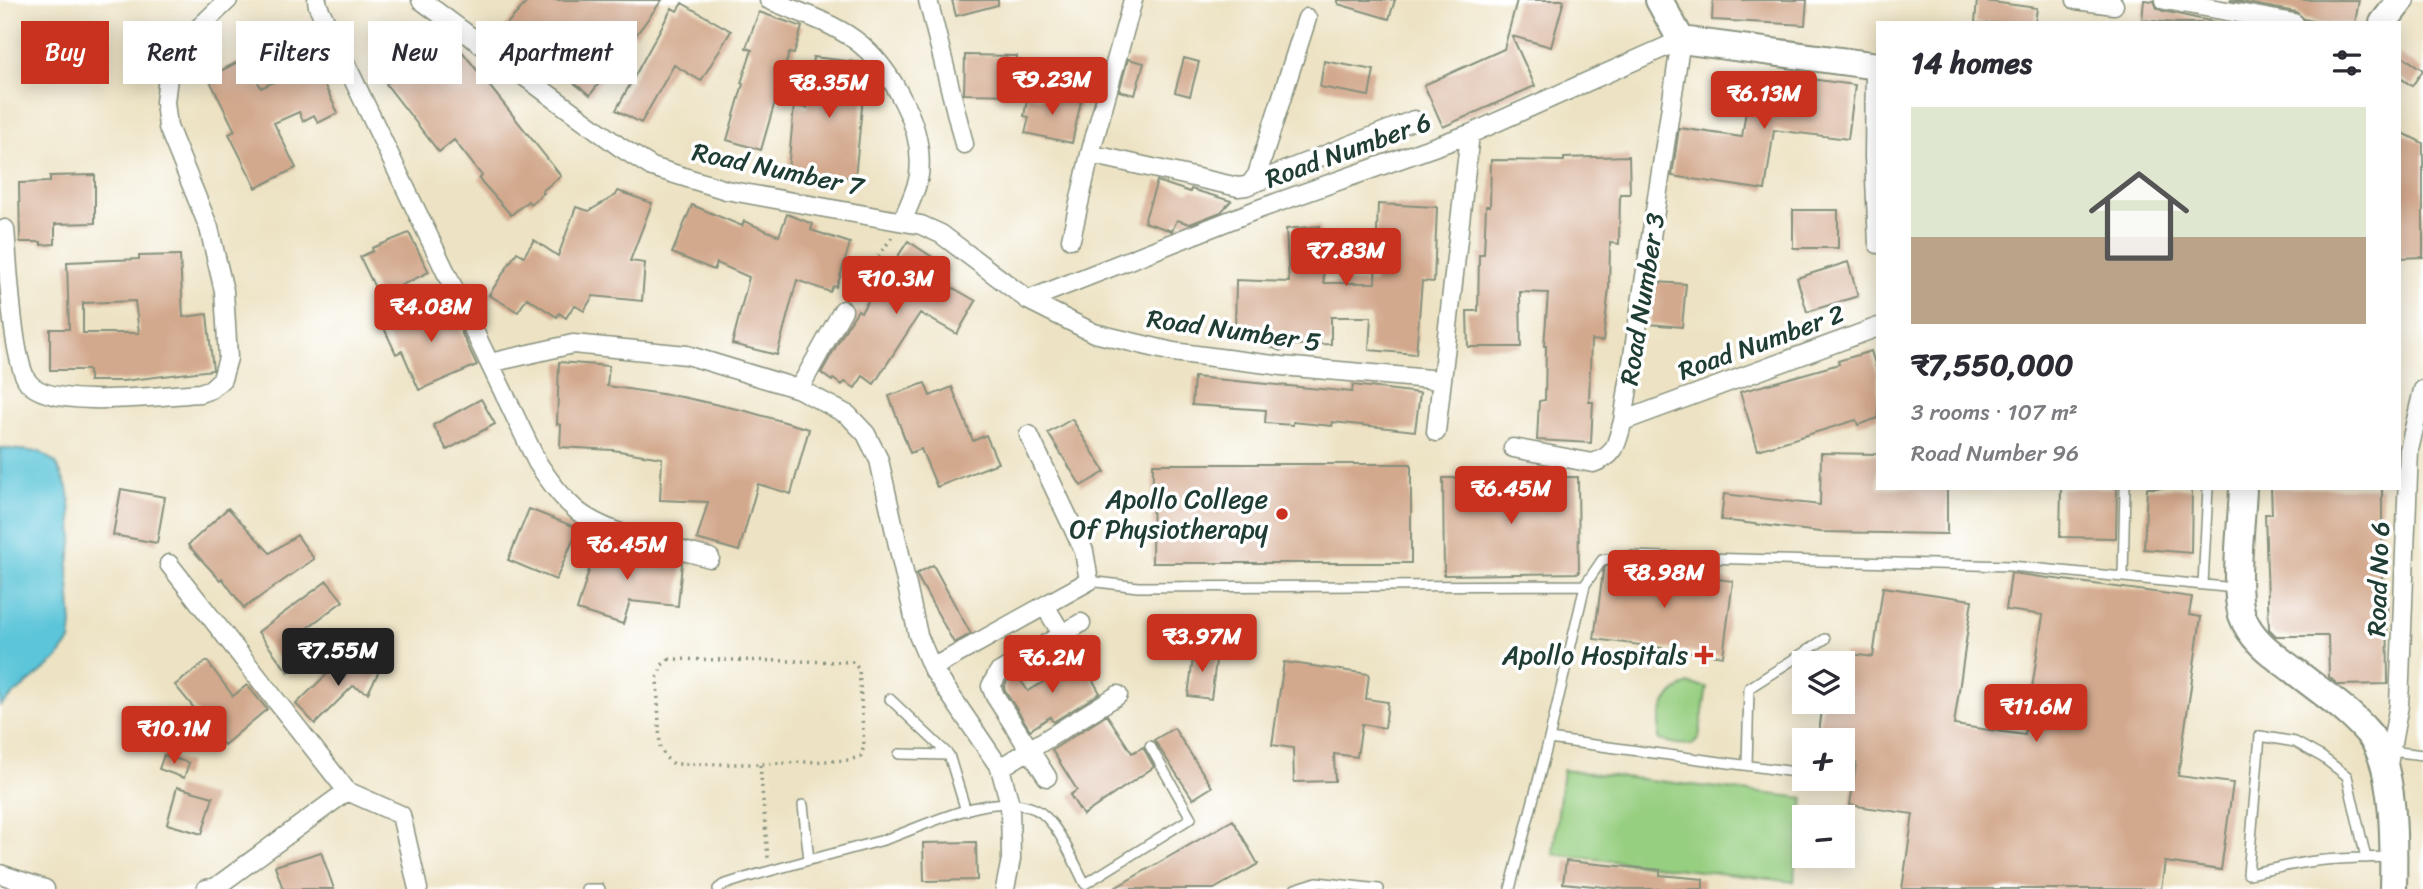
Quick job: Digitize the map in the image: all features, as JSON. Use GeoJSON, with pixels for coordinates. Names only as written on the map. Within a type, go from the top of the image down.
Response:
{"type":"FeatureCollection","features":[{"type":"Feature","properties":{"kind":"street"},"geometry":{"type":"LineString","coordinates":[[5,229],[18,360],[27,381],[35,390],[51,397],[72,400],[200,393],[211,389],[222,379],[228,358],[224,291],[209,228],[168,127],[165,102],[169,69],[186,40],[228,0]]}},
{"type":"Feature","properties":{"kind":"street"},"geometry":{"type":"LineString","coordinates":[[317,0],[537,462],[552,486],[576,510],[608,528],[710,558]]}},
{"type":"Feature","properties":{"kind":"street","name":"Road Number 7"},"geometry":{"type":"LineString","coordinates":[[421,0],[620,148],[652,167],[726,190],[920,225],[941,234],[1028,300]]}},
{"type":"Feature","properties":{"kind":"street"},"geometry":{"type":"LineString","coordinates":[[769,0],[831,24],[855,38],[886,69],[909,113],[920,143],[919,178],[903,220]]}},
{"type":"Feature","properties":{"kind":"street"},"geometry":{"type":"LineString","coordinates":[[928,0],[964,144]]}},
{"type":"Feature","properties":{"kind":"street"},"geometry":{"type":"LineString","coordinates":[[1071,239],[1090,154],[1133,0]]}},
{"type":"Feature","properties":{"kind":"street"},"geometry":{"type":"LineString","coordinates":[[1660,0],[1681,40],[1876,66],[1876,200]]}},
{"type":"Feature","properties":{"kind":"street"},"geometry":{"type":"LineString","coordinates":[[2076,0],[2114,9]]}},
{"type":"Feature","properties":{"kind":"street"},"geometry":{"type":"LineString","coordinates":[[2165,0],[2283,21]]}},
{"type":"Feature","properties":{"kind":"street"},"geometry":{"type":"LineString","coordinates":[[1251,183],[1257,176],[1307,19]]}},
{"type":"Feature","properties":{"kind":"street","name":"Road Number 6"},"geometry":{"type":"LineString","coordinates":[[1028,300],[1256,211],[1470,134],[1681,40]]}},
{"type":"Feature","properties":{"kind":"street","name":"Road Number 3"},"geometry":{"type":"LineString","coordinates":[[1513,448],[1593,463],[1606,459],[1614,452],[1623,421],[1681,40]]}},
{"type":"Feature","properties":{"kind":"street"},"geometry":{"type":"LineString","coordinates":[[1090,154],[1238,187],[1414,120]]}},
{"type":"Feature","properties":{"kind":"street"},"geometry":{"type":"LineString","coordinates":[[1436,432],[1470,134]]}},
{"type":"Feature","properties":{"kind":"street","name":"Road Number 5"},"geometry":{"type":"LineString","coordinates":[[1028,300],[1094,333],[1173,352],[1282,366],[1441,380]]}},
{"type":"Feature","properties":{"kind":"street"},"geometry":{"type":"LineString","coordinates":[[0,306],[14,318]]}},
{"type":"Feature","properties":{"kind":"street"},"geometry":{"type":"LineString","coordinates":[[799,389],[843,310]]}},
{"type":"Feature","properties":{"kind":"street","name":"Road Number 2"},"geometry":{"type":"LineString","coordinates":[[1623,421],[1876,328]]}},
{"type":"Feature","properties":{"kind":"street"},"geometry":{"type":"LineString","coordinates":[[490,363],[573,344],[687,355],[799,389],[848,415],[866,434],[878,460],[918,635],[932,668],[1000,768],[1010,804],[1011,859],[1005,889]]}},
{"type":"Feature","properties":{"kind":"street","name":"Road No 6"},"geometry":{"type":"LineString","coordinates":[[2389,761],[2399,705],[2416,449],[2423,390]]}},
{"type":"Feature","properties":{"kind":"street"},"geometry":{"type":"LineString","coordinates":[[932,668],[1089,581],[1084,551],[1029,435]]}},
{"type":"Feature","properties":{"kind":"street"},"geometry":{"type":"LineString","coordinates":[[2244,490],[2238,589],[2242,617],[2261,645],[2344,710],[2371,736],[2389,761],[2393,889]]}},
{"type":"Feature","properties":{"kind":"street"},"geometry":{"type":"LineString","coordinates":[[169,564],[347,791],[401,815],[418,889]]}},
{"type":"Feature","properties":{"kind":"street"},"geometry":{"type":"LineString","coordinates":[[1045,606],[1062,635]]}},
{"type":"Feature","properties":{"kind":"street"},"geometry":{"type":"LineString","coordinates":[[1046,777],[995,696],[992,690],[993,681],[998,673],[1081,623]]}},
{"type":"Feature","properties":{"kind":"street"},"geometry":{"type":"LineString","coordinates":[[1000,768],[1118,695]]}},
{"type":"Feature","properties":{"kind":"street"},"geometry":{"type":"LineString","coordinates":[[206,889],[216,887],[347,791]]}},
{"type":"Feature","properties":{"kind":"street"},"geometry":{"type":"LineString","coordinates":[[0,874],[45,889]]}},
{"type":"Feature","properties":{"kind":"lane"},"geometry":{"type":"LineString","coordinates":[[2123,576],[2125,490]]}},
{"type":"Feature","properties":{"kind":"lane"},"geometry":{"type":"LineString","coordinates":[[2203,585],[2208,490]]}},
{"type":"Feature","properties":{"kind":"lane"},"geometry":{"type":"LineString","coordinates":[[1510,889],[1585,585],[1602,560],[1628,556],[2011,566],[2238,589]]}},
{"type":"Feature","properties":{"kind":"lane"},"geometry":{"type":"LineString","coordinates":[[1089,581],[1138,587],[1585,585]]}},
{"type":"Feature","properties":{"kind":"lane"},"geometry":{"type":"LineString","coordinates":[[1747,765],[1749,688],[1825,639]]}},
{"type":"Feature","properties":{"kind":"lane"},"geometry":{"type":"LineString","coordinates":[[890,699],[949,755],[966,811]]}},
{"type":"Feature","properties":{"kind":"lane"},"geometry":{"type":"LineString","coordinates":[[2366,858],[2347,776],[2322,757],[2295,742],[2260,736],[2248,874],[2310,862],[2394,857]]}},
{"type":"Feature","properties":{"kind":"lane"},"geometry":{"type":"LineString","coordinates":[[1549,739],[1792,772]]}},
{"type":"Feature","properties":{"kind":"lane"},"geometry":{"type":"LineString","coordinates":[[718,889],[723,885],[884,839],[966,811],[1010,804],[1036,809],[1056,828],[1085,884],[1191,818],[1150,746]]}},
{"type":"Feature","properties":{"kind":"lane"},"geometry":{"type":"LineString","coordinates":[[899,754],[949,755]]}},
{"type":"Feature","properties":{"kind":"lane"},"geometry":{"type":"LineString","coordinates":[[2389,761],[2423,755]]}},
{"type":"Feature","properties":{"kind":"lane"},"geometry":{"type":"LineString","coordinates":[[803,805],[809,860]]}},
{"type":"Feature","properties":{"kind":"lane"},"geometry":{"type":"LineString","coordinates":[[1295,889],[1317,882],[1379,889]]}},
{"type":"Feature","properties":{"kind":"lane"},"geometry":{"type":"LineString","coordinates":[[586,889],[600,889]]}},
{"type":"Feature","properties":{"kind":"path"},"geometry":{"type":"LineString","coordinates":[[843,310],[903,220]]}},
{"type":"Feature","properties":{"kind":"path"},"geometry":{"type":"LineString","coordinates":[[669,659],[839,661],[852,662],[859,669],[864,746],[861,756],[850,760],[760,764],[674,764],[666,758],[660,747],[657,678],[662,666],[669,659]]}},
{"type":"Feature","properties":{"kind":"path"},"geometry":{"type":"LineString","coordinates":[[760,764],[769,871]]}},
{"type":"Feature","properties":{"kind":"green space"},"geometry":{"type":"Polygon","coordinates":[[[1689,684],[1707,687],[1699,737],[1692,745],[1659,740],[1664,706],[1674,693],[1689,684]]]}},
{"type":"Feature","properties":{"kind":"green space"},"geometry":{"type":"Polygon","coordinates":[[[1563,770],[1804,798],[1803,805],[1792,805],[1794,882],[1553,854],[1563,770]]]}},
{"type":"Feature","properties":{"kind":"water"},"geometry":{"type":"Polygon","coordinates":[[[0,448],[40,452],[56,463],[69,492],[73,536],[68,569],[72,625],[70,641],[56,660],[0,706],[0,448]]]}},
{"type":"Feature","properties":{"kind":"building"},"geometry":{"type":"Polygon","coordinates":[[[529,0],[662,0],[637,34],[637,21],[509,21],[529,0]]]}},
{"type":"Feature","properties":{"kind":"building"},"geometry":{"type":"Polygon","coordinates":[[[952,0],[998,0],[998,5],[956,16],[952,0]]]}},
{"type":"Feature","properties":{"kind":"building"},"geometry":{"type":"Polygon","coordinates":[[[1338,0],[1395,0],[1389,19],[1338,4],[1338,0]]]}},
{"type":"Feature","properties":{"kind":"building"},"geometry":{"type":"Polygon","coordinates":[[[1517,0],[1564,0],[1551,47],[1512,36],[1535,86],[1443,127],[1424,85],[1504,49],[1517,0]]]}},
{"type":"Feature","properties":{"kind":"building"},"geometry":{"type":"Polygon","coordinates":[[[1713,0],[1807,0],[1805,25],[1712,20],[1713,0]]]}},
{"type":"Feature","properties":{"kind":"building"},"geometry":{"type":"Polygon","coordinates":[[[1977,0],[2037,8],[2035,21],[1975,21],[1977,0]]]}},
{"type":"Feature","properties":{"kind":"building"},"geometry":{"type":"Polygon","coordinates":[[[2144,0],[2154,1],[2157,8],[2163,11],[2210,21],[2153,21],[2142,20],[2144,0]]]}},
{"type":"Feature","properties":{"kind":"building"},"geometry":{"type":"Polygon","coordinates":[[[2230,0],[2359,0],[2355,21],[2312,21],[2304,19],[2296,12],[2230,0]]]}},
{"type":"Feature","properties":{"kind":"building"},"geometry":{"type":"Polygon","coordinates":[[[682,3],[731,31],[701,81],[674,65],[641,123],[616,110],[630,84],[637,84],[637,72],[672,8],[677,11],[682,3]]]}},
{"type":"Feature","properties":{"kind":"building"},"geometry":{"type":"Polygon","coordinates":[[[759,12],[802,27],[794,54],[789,53],[761,150],[727,140],[752,50],[746,48],[759,12]]]}},
{"type":"Feature","properties":{"kind":"building"},"geometry":{"type":"Polygon","coordinates":[[[462,51],[476,69],[476,84],[488,84],[561,176],[530,204],[528,201],[511,215],[479,179],[482,176],[454,140],[439,152],[386,84],[462,84],[462,51]]]}},
{"type":"Feature","properties":{"kind":"building"},"geometry":{"type":"Polygon","coordinates":[[[965,55],[1017,56],[1017,95],[964,94],[965,55]]]}},
{"type":"Feature","properties":{"kind":"building"},"geometry":{"type":"Polygon","coordinates":[[[2401,55],[2423,70],[2412,86],[2401,78],[2401,55]]]}},
{"type":"Feature","properties":{"kind":"building"},"geometry":{"type":"Polygon","coordinates":[[[813,57],[864,63],[866,66],[855,178],[788,171],[794,106],[807,108],[813,57]]]}},
{"type":"Feature","properties":{"kind":"building"},"geometry":{"type":"Polygon","coordinates":[[[1184,58],[1199,62],[1190,96],[1175,92],[1184,58]]]}},
{"type":"Feature","properties":{"kind":"building"},"geometry":{"type":"Polygon","coordinates":[[[1128,59],[1144,63],[1135,95],[1119,91],[1128,59]]]}},
{"type":"Feature","properties":{"kind":"building"},"geometry":{"type":"Polygon","coordinates":[[[1324,61],[1374,70],[1369,96],[1320,87],[1324,61]]]}},
{"type":"Feature","properties":{"kind":"building"},"geometry":{"type":"Polygon","coordinates":[[[236,63],[236,84],[259,84],[261,88],[269,84],[324,84],[338,113],[318,123],[314,115],[303,121],[299,112],[274,123],[296,168],[256,188],[229,134],[235,131],[212,84],[222,84],[222,70],[236,63]]]}},
{"type":"Feature","properties":{"kind":"building"},"geometry":{"type":"Polygon","coordinates":[[[1751,77],[1803,85],[1803,78],[1855,85],[1848,139],[1774,130],[1765,190],[1672,176],[1679,128],[1742,137],[1751,77]]]}},
{"type":"Feature","properties":{"kind":"building"},"geometry":{"type":"Polygon","coordinates":[[[575,84],[598,84],[590,95],[575,84]]]}},
{"type":"Feature","properties":{"kind":"building"},"geometry":{"type":"Polygon","coordinates":[[[1028,95],[1052,100],[1053,95],[1081,101],[1072,143],[1025,133],[1029,117],[1024,116],[1028,95]]]}},
{"type":"Feature","properties":{"kind":"building"},"geometry":{"type":"Polygon","coordinates":[[[2401,132],[2423,143],[2423,257],[2401,258],[2401,132]]]}},
{"type":"Feature","properties":{"kind":"building"},"geometry":{"type":"Polygon","coordinates":[[[1629,156],[1630,194],[1620,194],[1619,244],[1610,243],[1609,288],[1603,341],[1591,340],[1591,443],[1537,440],[1539,401],[1545,400],[1544,346],[1548,293],[1520,292],[1521,347],[1468,347],[1467,311],[1478,311],[1479,254],[1484,254],[1486,206],[1490,206],[1491,160],[1564,161],[1564,158],[1629,156]]]}},
{"type":"Feature","properties":{"kind":"building"},"geometry":{"type":"Polygon","coordinates":[[[95,175],[95,223],[55,224],[55,244],[20,242],[19,183],[50,182],[50,176],[95,175]]]}},
{"type":"Feature","properties":{"kind":"building"},"geometry":{"type":"Polygon","coordinates":[[[1157,181],[1231,201],[1221,212],[1190,224],[1177,220],[1172,231],[1144,222],[1157,181]]]}},
{"type":"Feature","properties":{"kind":"building"},"geometry":{"type":"Polygon","coordinates":[[[618,191],[652,203],[630,261],[645,263],[642,301],[593,296],[584,311],[574,305],[566,318],[559,313],[557,317],[527,298],[518,312],[489,295],[517,252],[524,256],[534,240],[558,256],[576,207],[589,211],[616,195],[618,191]]]}},
{"type":"Feature","properties":{"kind":"building"},"geometry":{"type":"Polygon","coordinates":[[[1378,204],[1437,207],[1434,282],[1422,281],[1416,354],[1369,350],[1371,317],[1331,317],[1331,344],[1290,345],[1280,351],[1235,331],[1236,280],[1289,282],[1286,229],[1320,226],[1324,283],[1375,283],[1378,204]]]}},
{"type":"Feature","properties":{"kind":"building"},"geometry":{"type":"Polygon","coordinates":[[[692,205],[742,226],[744,221],[779,236],[787,214],[813,224],[811,230],[850,243],[836,287],[833,286],[830,292],[797,280],[777,355],[732,344],[749,277],[717,263],[714,270],[672,253],[692,205]]]}},
{"type":"Feature","properties":{"kind":"building"},"geometry":{"type":"Polygon","coordinates":[[[1793,210],[1838,210],[1838,248],[1793,248],[1793,210]]]}},
{"type":"Feature","properties":{"kind":"building"},"geometry":{"type":"Polygon","coordinates":[[[409,233],[429,272],[379,296],[360,257],[373,251],[372,248],[409,233]]]}},
{"type":"Feature","properties":{"kind":"building"},"geometry":{"type":"Polygon","coordinates":[[[908,241],[949,268],[941,281],[976,301],[957,334],[920,313],[874,384],[863,376],[855,388],[845,382],[842,385],[833,379],[832,381],[821,373],[858,310],[861,312],[908,241]]]}},
{"type":"Feature","properties":{"kind":"building"},"geometry":{"type":"Polygon","coordinates":[[[180,255],[183,317],[207,314],[213,370],[123,381],[89,381],[89,370],[50,370],[50,329],[69,329],[67,262],[139,259],[139,256],[180,255]],[[135,301],[83,303],[83,333],[139,333],[135,301]]]}},
{"type":"Feature","properties":{"kind":"building"},"geometry":{"type":"Polygon","coordinates":[[[1848,262],[1858,296],[1807,312],[1797,278],[1848,262]]]}},
{"type":"Feature","properties":{"kind":"building"},"geometry":{"type":"Polygon","coordinates":[[[1656,282],[1686,284],[1682,327],[1649,324],[1656,282]]]}},
{"type":"Feature","properties":{"kind":"building"},"geometry":{"type":"Polygon","coordinates":[[[445,298],[477,365],[419,390],[402,351],[396,354],[383,326],[445,298]]]}},
{"type":"Feature","properties":{"kind":"building"},"geometry":{"type":"Polygon","coordinates":[[[1871,351],[1876,367],[1876,419],[1858,425],[1856,420],[1758,450],[1740,392],[1839,364],[1838,361],[1871,351]]]}},
{"type":"Feature","properties":{"kind":"building"},"geometry":{"type":"Polygon","coordinates":[[[559,362],[609,366],[607,386],[682,397],[809,429],[791,494],[758,484],[739,551],[697,539],[708,502],[660,500],[662,458],[613,450],[560,447],[561,425],[557,424],[559,362]]]}},
{"type":"Feature","properties":{"kind":"building"},"geometry":{"type":"Polygon","coordinates":[[[1194,377],[1352,392],[1353,385],[1420,393],[1415,431],[1333,422],[1332,426],[1293,422],[1293,425],[1265,423],[1266,410],[1192,405],[1194,377]]]}},
{"type":"Feature","properties":{"kind":"building"},"geometry":{"type":"Polygon","coordinates":[[[925,383],[930,396],[952,387],[973,441],[986,435],[998,463],[937,487],[921,449],[910,453],[889,396],[925,383]]]}},
{"type":"Feature","properties":{"kind":"building"},"geometry":{"type":"Polygon","coordinates":[[[481,399],[495,424],[447,450],[433,425],[481,399]]]}},
{"type":"Feature","properties":{"kind":"building"},"geometry":{"type":"Polygon","coordinates":[[[1072,419],[1105,472],[1081,486],[1048,433],[1072,419]]]}},
{"type":"Feature","properties":{"kind":"building"},"geometry":{"type":"Polygon","coordinates":[[[1821,453],[1876,454],[1876,490],[1947,490],[1947,534],[1820,532],[1721,520],[1724,494],[1820,505],[1821,453]]]}},
{"type":"Feature","properties":{"kind":"building","name":"Apollo College Of Physiotherapy"},"geometry":{"type":"Polygon","coordinates":[[[1153,464],[1411,464],[1411,563],[1152,563],[1153,464]]]}},
{"type":"Feature","properties":{"kind":"building"},"geometry":{"type":"Polygon","coordinates":[[[1578,477],[1579,573],[1444,575],[1443,478],[1578,477]]]}},
{"type":"Feature","properties":{"kind":"building"},"geometry":{"type":"Polygon","coordinates":[[[121,489],[165,497],[157,543],[113,535],[121,489]]]}},
{"type":"Feature","properties":{"kind":"building"},"geometry":{"type":"Polygon","coordinates":[[[2061,490],[2117,490],[2116,538],[2060,537],[2061,490]]]}},
{"type":"Feature","properties":{"kind":"building"},"geometry":{"type":"Polygon","coordinates":[[[2147,490],[2192,490],[2191,553],[2144,549],[2147,490]]]}},
{"type":"Feature","properties":{"kind":"building"},"geometry":{"type":"Polygon","coordinates":[[[2271,490],[2382,490],[2382,586],[2387,586],[2388,684],[2338,685],[2329,677],[2328,636],[2276,636],[2269,629],[2265,514],[2272,514],[2271,490]]]}},
{"type":"Feature","properties":{"kind":"building"},"geometry":{"type":"Polygon","coordinates":[[[228,508],[270,553],[297,535],[314,559],[244,608],[222,578],[220,580],[188,545],[228,508]]]}},
{"type":"Feature","properties":{"kind":"building"},"geometry":{"type":"Polygon","coordinates":[[[529,509],[578,528],[556,580],[508,560],[529,509]]]}},
{"type":"Feature","properties":{"kind":"building"},"geometry":{"type":"Polygon","coordinates":[[[599,537],[645,553],[643,560],[682,563],[678,606],[630,601],[623,624],[577,610],[599,537]]]}},
{"type":"Feature","properties":{"kind":"building"},"geometry":{"type":"Polygon","coordinates":[[[933,565],[971,634],[954,643],[916,574],[933,565]]]}},
{"type":"Feature","properties":{"kind":"building"},"geometry":{"type":"Polygon","coordinates":[[[1606,566],[1733,581],[1723,656],[1594,639],[1603,571],[1606,566]]]}},
{"type":"Feature","properties":{"kind":"building"},"geometry":{"type":"Polygon","coordinates":[[[2011,573],[2192,597],[2189,615],[2201,617],[2178,776],[2233,783],[2221,870],[2165,862],[2161,889],[1902,889],[1913,814],[1850,805],[1852,791],[1855,791],[1855,728],[1820,728],[1821,714],[1855,714],[1855,655],[1873,657],[1883,587],[1972,600],[1954,725],[2025,735],[2043,615],[2006,610],[2011,573]]]}},
{"type":"Feature","properties":{"kind":"building"},"geometry":{"type":"Polygon","coordinates":[[[327,581],[343,601],[303,631],[317,651],[288,672],[258,632],[327,581]]]}},
{"type":"Feature","properties":{"kind":"building"},"geometry":{"type":"Polygon","coordinates":[[[1194,650],[1217,653],[1211,699],[1188,696],[1194,650]]]}},
{"type":"Feature","properties":{"kind":"building"},"geometry":{"type":"Polygon","coordinates":[[[357,654],[381,667],[368,693],[353,686],[315,724],[296,704],[331,670],[342,681],[357,654]]]}},
{"type":"Feature","properties":{"kind":"building"},"geometry":{"type":"Polygon","coordinates":[[[1081,660],[1100,693],[1053,722],[1050,717],[1030,730],[1005,691],[1007,681],[1017,675],[1028,691],[1081,660]]]}},
{"type":"Feature","properties":{"kind":"building"},"geometry":{"type":"Polygon","coordinates":[[[207,661],[233,696],[247,685],[267,709],[224,745],[175,685],[207,661]]]}},
{"type":"Feature","properties":{"kind":"building"},"geometry":{"type":"Polygon","coordinates":[[[1284,662],[1369,674],[1366,699],[1388,702],[1385,728],[1362,724],[1357,757],[1334,754],[1335,781],[1294,782],[1293,748],[1272,745],[1284,662]]]}},
{"type":"Feature","properties":{"kind":"building"},"geometry":{"type":"Polygon","coordinates":[[[1107,715],[1132,753],[1143,747],[1154,767],[1083,815],[1070,795],[1077,790],[1052,750],[1107,715]]]}},
{"type":"Feature","properties":{"kind":"building"},"geometry":{"type":"Polygon","coordinates":[[[1174,728],[1212,787],[1193,799],[1154,740],[1174,728]]]}},
{"type":"Feature","properties":{"kind":"building"},"geometry":{"type":"Polygon","coordinates":[[[164,755],[189,763],[184,778],[159,769],[164,755]]]}},
{"type":"Feature","properties":{"kind":"building"},"geometry":{"type":"Polygon","coordinates":[[[177,787],[213,797],[202,834],[167,824],[177,787]]]}},
{"type":"Feature","properties":{"kind":"building"},"geometry":{"type":"Polygon","coordinates":[[[1233,820],[1258,864],[1214,889],[1113,889],[1233,820]]]}},
{"type":"Feature","properties":{"kind":"building"},"geometry":{"type":"Polygon","coordinates":[[[976,842],[977,880],[924,881],[923,843],[976,842]]]}},
{"type":"Feature","properties":{"kind":"building"},"geometry":{"type":"Polygon","coordinates":[[[321,852],[334,889],[283,889],[275,866],[321,852]]]}},
{"type":"Feature","properties":{"kind":"building"},"geometry":{"type":"Polygon","coordinates":[[[1566,861],[1660,870],[1660,875],[1703,879],[1703,889],[1625,889],[1563,883],[1566,861]]]}},
{"type":"Feature","properties":{"kind":"place","name":"Apollo College Of Physiotherapy"},"geometry":{"type":"Point","coordinates":[1282,514]}},
{"type":"Feature","properties":{"kind":"place","name":"Apollo Hospitals"},"geometry":{"type":"Point","coordinates":[1704,655]}}]}
